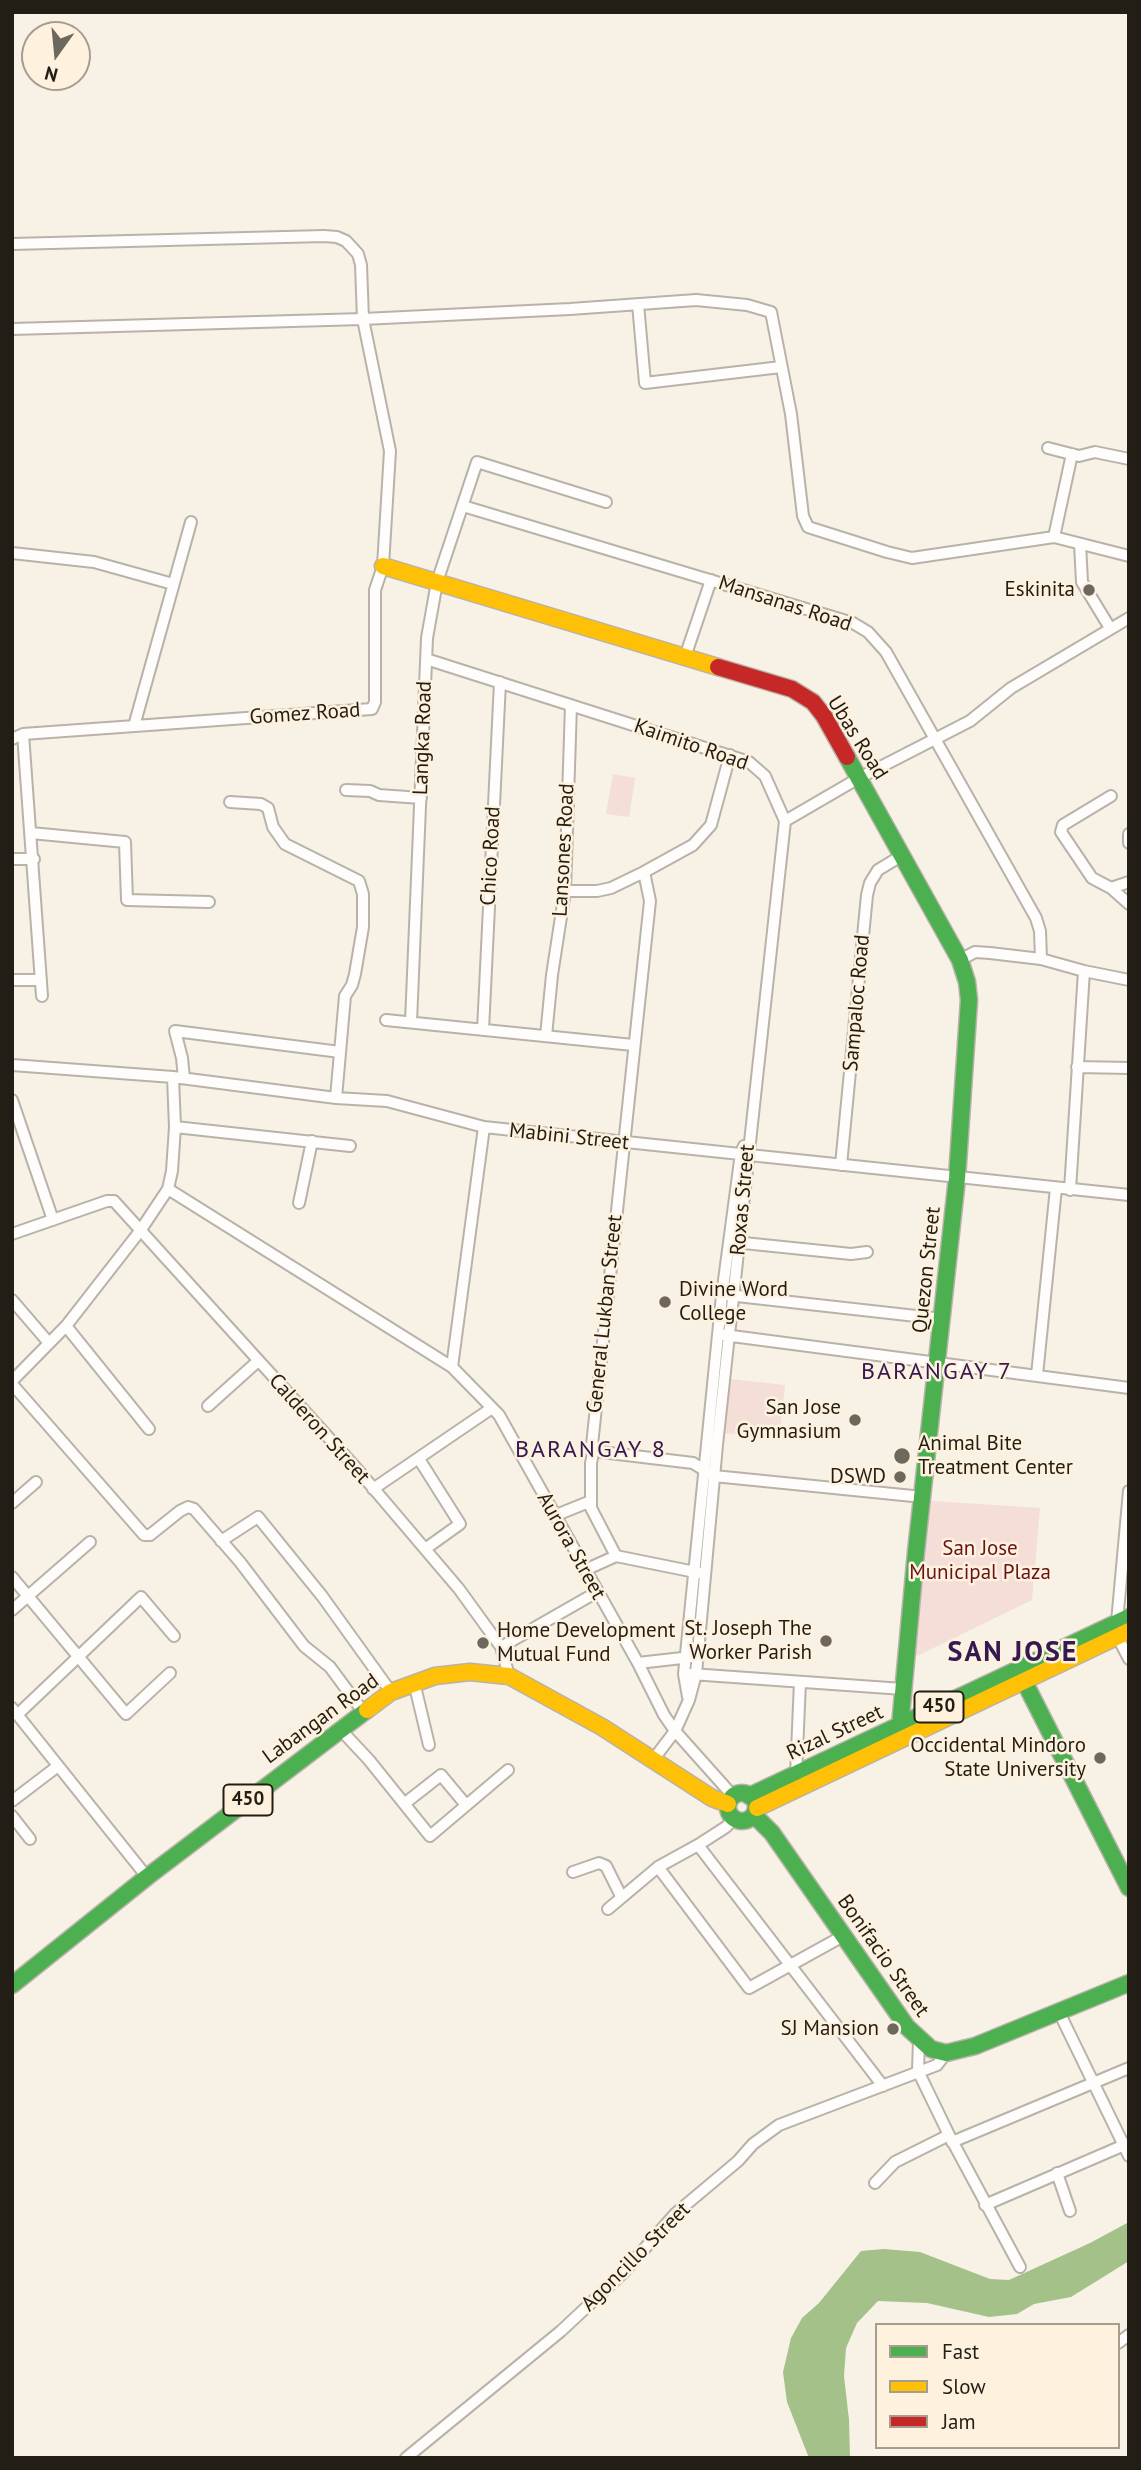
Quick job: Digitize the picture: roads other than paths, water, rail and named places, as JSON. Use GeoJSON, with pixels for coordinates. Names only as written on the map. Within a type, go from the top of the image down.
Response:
{"type":"FeatureCollection","features":[{"type":"Feature","properties":{"kind":"street","name":"Gomez Road"},"geometry":{"type":"LineString","coordinates":[[12,244],[337,237],[346,241],[358,254],[361,265],[363,319],[390,445],[383,566],[375,590],[375,702],[372,709],[23,734],[12,740]]}},
{"type":"Feature","properties":{"kind":"street"},"geometry":{"type":"LineString","coordinates":[[12,329],[363,319],[696,300],[737,303],[771,312],[791,414],[803,516],[808,527],[912,558],[1054,537],[1129,556]]}},
{"type":"Feature","properties":{"kind":"street"},"geometry":{"type":"LineString","coordinates":[[638,304],[645,383],[781,367]]}},
{"type":"Feature","properties":{"kind":"street"},"geometry":{"type":"LineString","coordinates":[[1048,449],[1079,456],[1095,452],[1129,459]]}},
{"type":"Feature","properties":{"kind":"street"},"geometry":{"type":"LineString","coordinates":[[1054,537],[1072,454]]}},
{"type":"Feature","properties":{"kind":"street","name":"Langka Road"},"geometry":{"type":"LineString","coordinates":[[411,1022],[427,638],[437,582],[478,462],[606,502]]}},
{"type":"Feature","properties":{"kind":"street","name":"Mansanas Road"},"geometry":{"type":"LineString","coordinates":[[463,506],[853,623],[867,632],[886,652],[1036,918],[1041,940],[1041,959]]}},
{"type":"Feature","properties":{"kind":"street"},"geometry":{"type":"LineString","coordinates":[[134,726],[191,522]]}},
{"type":"Feature","properties":{"kind":"street"},"geometry":{"type":"LineString","coordinates":[[1080,544],[1082,582],[1110,628]]}},
{"type":"Feature","properties":{"kind":"street"},"geometry":{"type":"LineString","coordinates":[[12,553],[94,562],[173,584]]}},
{"type":"Feature","properties":{"kind":"street","name":"Ubas Road"},"geometry":{"type":"LineString","coordinates":[[383,566],[792,689],[813,702],[824,716],[960,960],[967,982],[969,1000],[957,1178]]}},
{"type":"Feature","properties":{"kind":"street"},"geometry":{"type":"LineString","coordinates":[[685,657],[711,580]]}},
{"type":"Feature","properties":{"kind":"street"},"geometry":{"type":"LineString","coordinates":[[785,821],[859,778],[970,721],[1011,688],[1129,618]]}},
{"type":"Feature","properties":{"kind":"street","name":"Kaimito Road"},"geometry":{"type":"LineString","coordinates":[[426,659],[749,762],[761,771],[785,821]]}},
{"type":"Feature","properties":{"kind":"street","name":"Chico Road"},"geometry":{"type":"LineString","coordinates":[[483,1030],[500,682]]}},
{"type":"Feature","properties":{"kind":"street","name":"Lansones Road"},"geometry":{"type":"LineString","coordinates":[[546,1036],[565,891],[571,705]]}},
{"type":"Feature","properties":{"kind":"street"},"geometry":{"type":"LineString","coordinates":[[23,734],[34,859],[41,996]]}},
{"type":"Feature","properties":{"kind":"street"},"geometry":{"type":"LineString","coordinates":[[565,891],[597,891],[611,887],[692,845],[711,825],[730,755]]}},
{"type":"Feature","properties":{"kind":"street"},"geometry":{"type":"LineString","coordinates":[[346,790],[421,798]]}},
{"type":"Feature","properties":{"kind":"street"},"geometry":{"type":"LineString","coordinates":[[1111,796],[1063,825],[1061,832],[1092,878],[1111,888],[1129,904]]}},
{"type":"Feature","properties":{"kind":"street"},"geometry":{"type":"LineString","coordinates":[[230,802],[261,804],[268,808],[273,827],[285,844],[359,881],[363,894],[363,927],[355,974],[345,996],[337,1098]]}},
{"type":"Feature","properties":{"kind":"street","name":"Roxas Street"},"geometry":{"type":"LineString","coordinates":[[653,1760],[675,1731],[689,1700],[727,1295],[764,1027],[785,821]]}},
{"type":"Feature","properties":{"kind":"street"},"geometry":{"type":"LineString","coordinates":[[31,833],[125,842],[127,900],[209,902]]}},
{"type":"Feature","properties":{"kind":"street"},"geometry":{"type":"LineString","coordinates":[[1129,834],[1129,843]]}},
{"type":"Feature","properties":{"kind":"street","name":"Sampaloc Road"},"geometry":{"type":"LineString","coordinates":[[841,1165],[867,895],[878,870],[901,856]]}},
{"type":"Feature","properties":{"kind":"street"},"geometry":{"type":"LineString","coordinates":[[12,859],[34,859]]}},
{"type":"Feature","properties":{"kind":"street","name":"General Lukban Street"},"geometry":{"type":"LineString","coordinates":[[591,1502],[594,1448],[591,1440],[650,901],[644,872]]}},
{"type":"Feature","properties":{"kind":"street"},"geometry":{"type":"LineString","coordinates":[[1111,888],[1129,882]]}},
{"type":"Feature","properties":{"kind":"street"},"geometry":{"type":"LineString","coordinates":[[960,960],[975,953],[1041,959],[1129,980]]}},
{"type":"Feature","properties":{"kind":"street"},"geometry":{"type":"LineString","coordinates":[[1070,1190],[1084,971]]}},
{"type":"Feature","properties":{"kind":"street"},"geometry":{"type":"LineString","coordinates":[[12,981],[41,980]]}},
{"type":"Feature","properties":{"kind":"street"},"geometry":{"type":"LineString","coordinates":[[386,1020],[634,1045]]}},
{"type":"Feature","properties":{"kind":"street"},"geometry":{"type":"LineString","coordinates":[[340,1052],[176,1031],[182,1058],[168,1189],[140,1231],[66,1326],[12,1383],[144,1535],[150,1535],[188,1507],[194,1509],[304,1646],[330,1667],[364,1713]]}},
{"type":"Feature","properties":{"kind":"street","name":"Mabini Street"},"geometry":{"type":"LineString","coordinates":[[12,1065],[178,1077],[337,1098],[387,1101],[484,1128],[1129,1195]]}},
{"type":"Feature","properties":{"kind":"street"},"geometry":{"type":"LineString","coordinates":[[1077,1067],[1129,1068]]}},
{"type":"Feature","properties":{"kind":"street"},"geometry":{"type":"LineString","coordinates":[[12,1100],[53,1220],[12,1234]]}},
{"type":"Feature","properties":{"kind":"street"},"geometry":{"type":"LineString","coordinates":[[175,1127],[349,1146]]}},
{"type":"Feature","properties":{"kind":"street"},"geometry":{"type":"LineString","coordinates":[[452,1367],[484,1128]]}},
{"type":"Feature","properties":{"kind":"street"},"geometry":{"type":"LineString","coordinates":[[299,1203],[312,1141]]}},
{"type":"Feature","properties":{"kind":"street"},"geometry":{"type":"LineString","coordinates":[[12,1147],[26,1144]]}},
{"type":"Feature","properties":{"kind":"street","name":"Quezon Street"},"geometry":{"type":"LineString","coordinates":[[899,1734],[957,1178]]}},
{"type":"Feature","properties":{"kind":"street"},"geometry":{"type":"LineString","coordinates":[[1037,1375],[1056,1188]]}},
{"type":"Feature","properties":{"kind":"street","name":"Aurora Street"},"geometry":{"type":"LineString","coordinates":[[168,1189],[452,1367],[499,1415],[638,1663],[659,1706],[675,1731],[743,1806]]}},
{"type":"Feature","properties":{"kind":"street","name":"Calderon Street"},"geometry":{"type":"LineString","coordinates":[[53,1220],[114,1201],[373,1489],[459,1589],[501,1647],[509,1676]]}},
{"type":"Feature","properties":{"kind":"street"},"geometry":{"type":"LineString","coordinates":[[734,1242],[851,1254],[867,1252]]}},
{"type":"Feature","properties":{"kind":"street"},"geometry":{"type":"LineString","coordinates":[[727,1295],[943,1319]]}},
{"type":"Feature","properties":{"kind":"street"},"geometry":{"type":"LineString","coordinates":[[12,1300],[49,1343]]}},
{"type":"Feature","properties":{"kind":"street"},"geometry":{"type":"LineString","coordinates":[[66,1326],[149,1429]]}},
{"type":"Feature","properties":{"kind":"street"},"geometry":{"type":"LineString","coordinates":[[724,1334],[1129,1388]]}},
{"type":"Feature","properties":{"kind":"street"},"geometry":{"type":"LineString","coordinates":[[208,1406],[258,1361]]}},
{"type":"Feature","properties":{"kind":"street"},"geometry":{"type":"LineString","coordinates":[[373,1489],[492,1408]]}},
{"type":"Feature","properties":{"kind":"street"},"geometry":{"type":"LineString","coordinates":[[594,1448],[693,1463],[710,1474],[923,1497]]}},
{"type":"Feature","properties":{"kind":"street"},"geometry":{"type":"LineString","coordinates":[[419,1459],[460,1524],[425,1549]]}},
{"type":"Feature","properties":{"kind":"street"},"geometry":{"type":"LineString","coordinates":[[12,1503],[36,1482]]}},
{"type":"Feature","properties":{"kind":"street"},"geometry":{"type":"LineString","coordinates":[[1129,1491],[1123,1627],[1129,1659]]}},
{"type":"Feature","properties":{"kind":"street"},"geometry":{"type":"LineString","coordinates":[[554,1516],[591,1502],[593,1513],[616,1556]]}},
{"type":"Feature","properties":{"kind":"street"},"geometry":{"type":"LineString","coordinates":[[221,1541],[258,1517],[322,1596],[391,1692]]}},
{"type":"Feature","properties":{"kind":"street"},"geometry":{"type":"LineString","coordinates":[[12,1609],[90,1542]]}},
{"type":"Feature","properties":{"kind":"street"},"geometry":{"type":"LineString","coordinates":[[585,1570],[616,1556],[700,1573]]}},
{"type":"Feature","properties":{"kind":"street"},"geometry":{"type":"LineString","coordinates":[[12,1577],[126,1714],[170,1673]]}},
{"type":"Feature","properties":{"kind":"street"},"geometry":{"type":"LineString","coordinates":[[501,1647],[597,1592]]}},
{"type":"Feature","properties":{"kind":"street"},"geometry":{"type":"LineString","coordinates":[[147,1877],[15,1712],[141,1597],[174,1636]]}},
{"type":"Feature","properties":{"kind":"street","name":"Rizal Street"},"geometry":{"type":"LineString","coordinates":[[743,1806],[1123,1627]]}},
{"type":"Feature","properties":{"kind":"street"},"geometry":{"type":"LineString","coordinates":[[638,1663],[692,1657]]}},
{"type":"Feature","properties":{"kind":"street","name":"Labangan Road"},"geometry":{"type":"LineString","coordinates":[[12,1985],[340,1729],[391,1692],[435,1676],[470,1672],[509,1676],[602,1727],[712,1798],[743,1806]]}},
{"type":"Feature","properties":{"kind":"street"},"geometry":{"type":"LineString","coordinates":[[690,1674],[903,1689]]}},
{"type":"Feature","properties":{"kind":"street"},"geometry":{"type":"LineString","coordinates":[[1024,1674],[1129,1888]]}},
{"type":"Feature","properties":{"kind":"street"},"geometry":{"type":"LineString","coordinates":[[414,1682],[429,1745]]}},
{"type":"Feature","properties":{"kind":"street"},"geometry":{"type":"LineString","coordinates":[[796,1775],[800,1682]]}},
{"type":"Feature","properties":{"kind":"street"},"geometry":{"type":"LineString","coordinates":[[340,1729],[369,1760],[430,1836],[508,1770]]}},
{"type":"Feature","properties":{"kind":"street","name":"Rizal Street"},"geometry":{"type":"LineString","coordinates":[[743,1806],[796,1775],[899,1734]]}},
{"type":"Feature","properties":{"kind":"street"},"geometry":{"type":"LineString","coordinates":[[12,1801],[58,1766]]}},
{"type":"Feature","properties":{"kind":"street"},"geometry":{"type":"LineString","coordinates":[[404,1804],[441,1775],[466,1805]]}},
{"type":"Feature","properties":{"kind":"street"},"geometry":{"type":"LineString","coordinates":[[608,1909],[658,1867],[726,1827],[743,1806]]}},
{"type":"Feature","properties":{"kind":"street","name":"Bonifacio Street"},"geometry":{"type":"LineString","coordinates":[[743,1806],[772,1833],[906,2027],[931,2049],[946,2053]]}},
{"type":"Feature","properties":{"kind":"street"},"geometry":{"type":"LineString","coordinates":[[12,1816],[30,1839]]}},
{"type":"Feature","properties":{"kind":"street"},"geometry":{"type":"LineString","coordinates":[[698,1845],[883,2086]]}},
{"type":"Feature","properties":{"kind":"street"},"geometry":{"type":"LineString","coordinates":[[573,1872],[599,1863],[606,1866],[621,1896]]}},
{"type":"Feature","properties":{"kind":"street"},"geometry":{"type":"LineString","coordinates":[[658,1867],[749,1988],[843,1936]]}},
{"type":"Feature","properties":{"kind":"street"},"geometry":{"type":"LineString","coordinates":[[946,2053],[975,2046],[1129,1983]]}},
{"type":"Feature","properties":{"kind":"street"},"geometry":{"type":"LineString","coordinates":[[985,2205],[1056,2173],[1127,2148],[1092,2083],[1058,2010]]}},
{"type":"Feature","properties":{"kind":"street"},"geometry":{"type":"LineString","coordinates":[[919,2040],[918,2071],[985,2205],[1020,2267]]}},
{"type":"Feature","properties":{"kind":"street","name":"Agoncillo Street"},"geometry":{"type":"LineString","coordinates":[[406,2458],[561,2331],[623,2273],[676,2213],[738,2161],[753,2144],[779,2125],[937,2065],[946,2053]]}},
{"type":"Feature","properties":{"kind":"street"},"geometry":{"type":"LineString","coordinates":[[875,2183],[895,2162],[1129,2068]]}},
{"type":"Feature","properties":{"kind":"street"},"geometry":{"type":"LineString","coordinates":[[1056,2173],[1070,2211]]}},
{"type":"Feature","properties":{"kind":"place","name":"Eskinita"},"geometry":{"type":"Point","coordinates":[1089,590]}},
{"type":"Feature","properties":{"kind":"place","name":"Divine Word College"},"geometry":{"type":"Point","coordinates":[665,1302]}},
{"type":"Feature","properties":{"kind":"place","name":"San Jose Gymnasium"},"geometry":{"type":"Point","coordinates":[855,1420]}},
{"type":"Feature","properties":{"kind":"place","name":"Animal Bite Treatment Center"},"geometry":{"type":"Point","coordinates":[902,1456]}},
{"type":"Feature","properties":{"kind":"place","name":"DSWD"},"geometry":{"type":"Point","coordinates":[900,1477]}},
{"type":"Feature","properties":{"kind":"place","name":"St. Joseph The Worker Parish"},"geometry":{"type":"Point","coordinates":[826,1641]}},
{"type":"Feature","properties":{"kind":"place","name":"Home Development Mutual Fund"},"geometry":{"type":"Point","coordinates":[483,1643]}},
{"type":"Feature","properties":{"kind":"place","name":"Occidental Mindoro State University"},"geometry":{"type":"Point","coordinates":[1100,1758]}},
{"type":"Feature","properties":{"kind":"place","name":"SJ Mansion"},"geometry":{"type":"Point","coordinates":[893,2029]}},
{"type":"Feature","properties":{"kind":"district","name":"BARANGAY 7"},"geometry":{"type":"Point","coordinates":[937,1372]}},
{"type":"Feature","properties":{"kind":"district","name":"BARANGAY 8"},"geometry":{"type":"Point","coordinates":[591,1450]}},
{"type":"Feature","properties":{"kind":"district","name":"SAN JOSE"},"geometry":{"type":"Point","coordinates":[1013,1653]}},
{"type":"Feature","properties":{"kind":"park label","name":"San Jose Municipal Plaza"},"geometry":{"type":"Point","coordinates":[980,1561]}}]}
